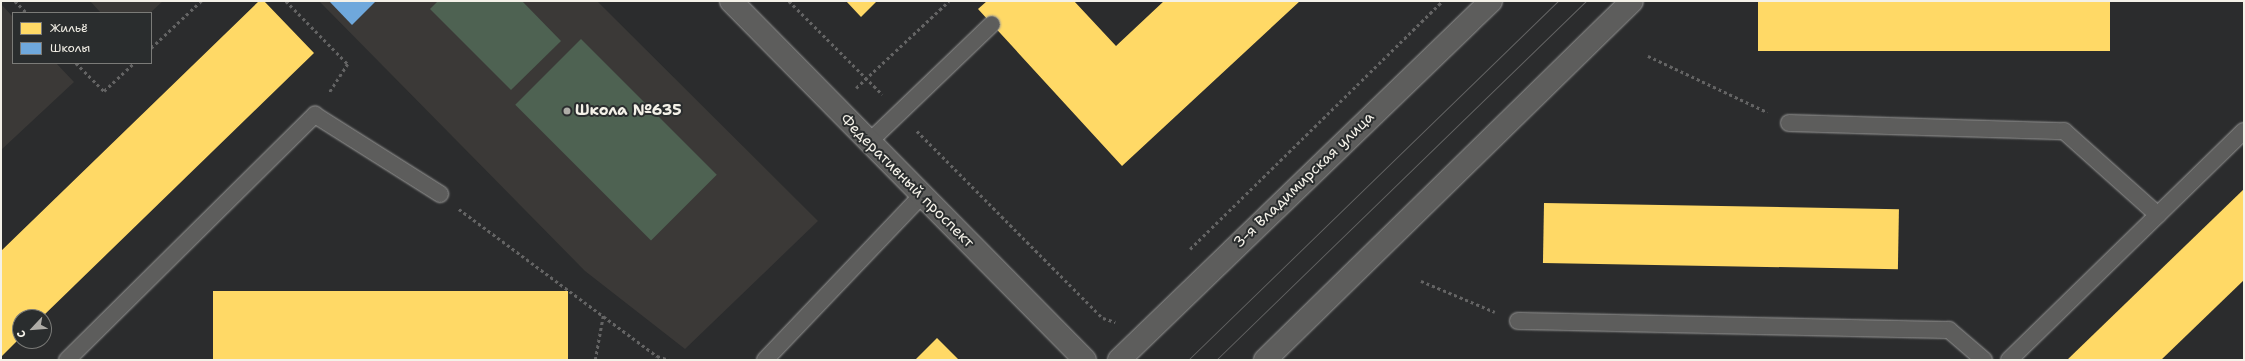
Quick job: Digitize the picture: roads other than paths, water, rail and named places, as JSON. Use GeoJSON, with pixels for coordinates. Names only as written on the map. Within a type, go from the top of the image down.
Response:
{"type":"FeatureCollection","features":[{"type":"Feature","properties":{"kind":"street","name":"Федеративный проспект"},"geometry":{"type":"LineString","coordinates":[[731,1],[1085,360]]}},
{"type":"Feature","properties":{"kind":"street","name":"3-я Владимирская улица"},"geometry":{"type":"LineString","coordinates":[[1119,360],[1491,1]]}},
{"type":"Feature","properties":{"kind":"street"},"geometry":{"type":"LineString","coordinates":[[1266,360],[1632,1]]}},
{"type":"Feature","properties":{"kind":"lane"},"geometry":{"type":"LineString","coordinates":[[869,142],[992,24]]}},
{"type":"Feature","properties":{"kind":"lane"},"geometry":{"type":"LineString","coordinates":[[67,360],[315,115],[440,194]]}},
{"type":"Feature","properties":{"kind":"lane"},"geometry":{"type":"LineString","coordinates":[[1789,123],[2064,131],[2158,215]]}},
{"type":"Feature","properties":{"kind":"lane"},"geometry":{"type":"LineString","coordinates":[[2009,360],[2244,131]]}},
{"type":"Feature","properties":{"kind":"lane"},"geometry":{"type":"LineString","coordinates":[[765,360],[922,195]]}},
{"type":"Feature","properties":{"kind":"lane"},"geometry":{"type":"LineString","coordinates":[[1518,321],[1949,330],[1984,360]]}},
{"type":"Feature","properties":{"kind":"tram line"},"geometry":{"type":"LineString","coordinates":[[1188,360],[1558,1]]}},
{"type":"Feature","properties":{"kind":"tram line"},"geometry":{"type":"LineString","coordinates":[[1216,360],[1586,1]]}},
{"type":"Feature","properties":{"kind":"place","name":"Школа №635"},"geometry":{"type":"Point","coordinates":[567,111]}}]}
